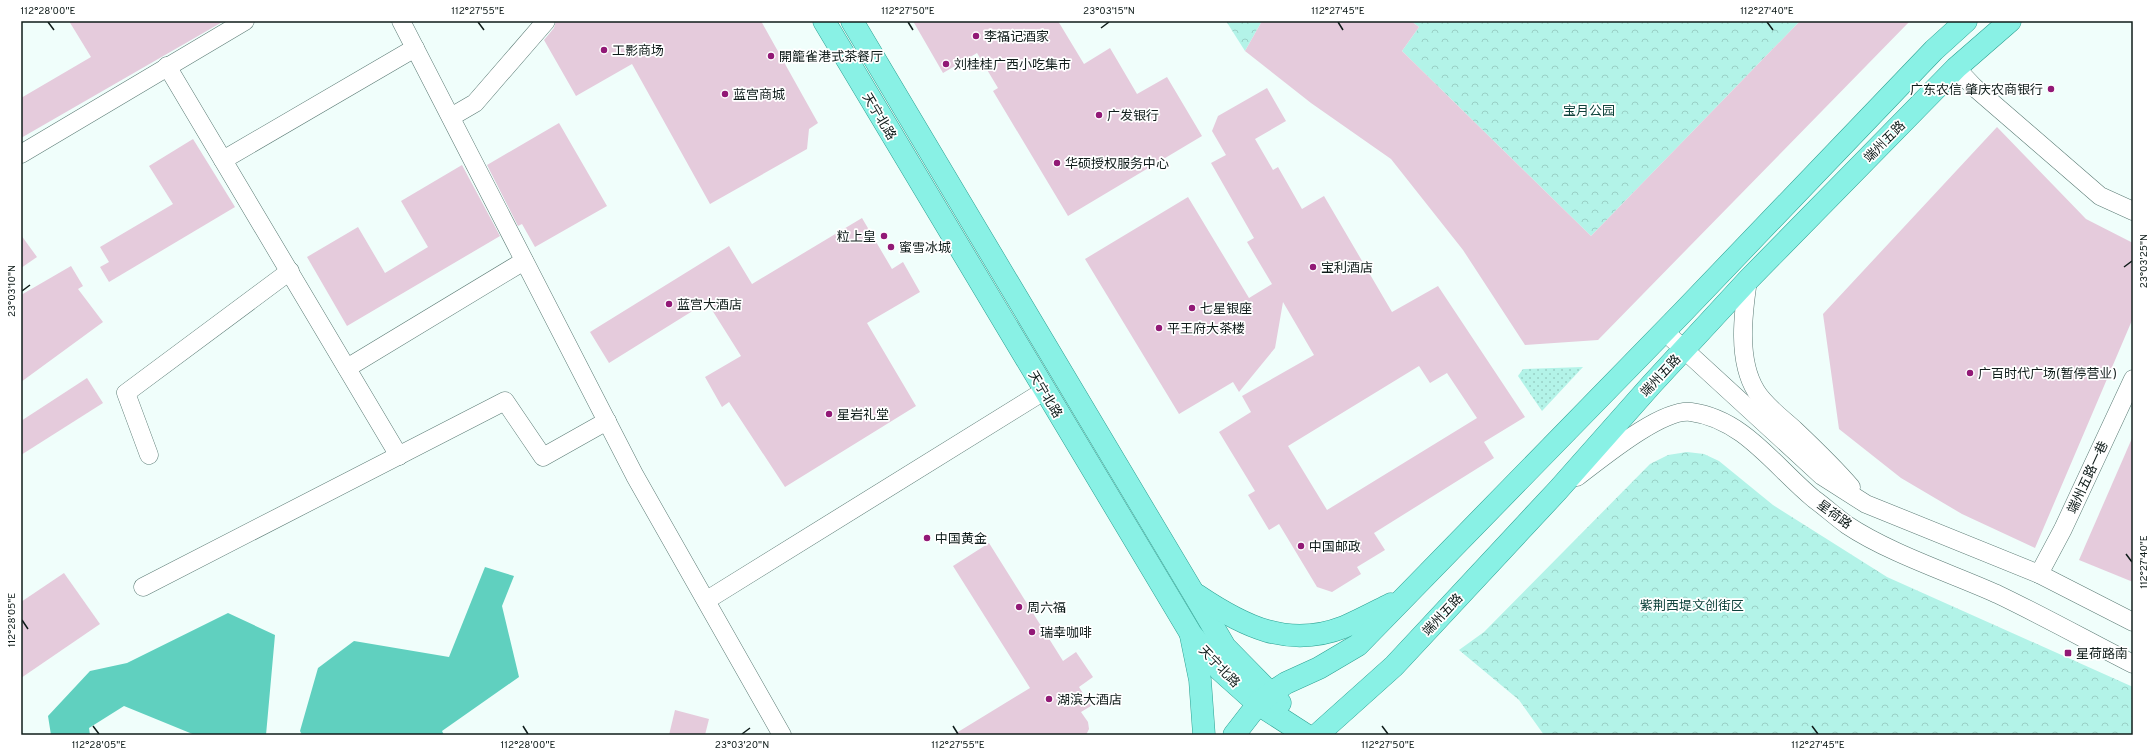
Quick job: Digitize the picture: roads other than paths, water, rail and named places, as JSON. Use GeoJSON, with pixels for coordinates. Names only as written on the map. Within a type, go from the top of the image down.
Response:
{"type":"FeatureCollection","features":[{"type":"Feature","properties":{"kind":"main road","name":"天宁北路"},"geometry":{"type":"LineString","coordinates":[[824,21],[1044,391],[1191,634],[1220,670],[1264,698],[1307,735]]}},
{"type":"Feature","properties":{"kind":"main road","name":"天宁北路"},"geometry":{"type":"LineString","coordinates":[[852,21],[1194,594],[1224,647],[1264,698]]}},
{"type":"Feature","properties":{"kind":"main road","name":"端州五路"},"geometry":{"type":"LineString","coordinates":[[1234,735],[1264,698],[1286,683],[1319,668],[1358,645],[1407,597],[1934,50],[1966,21]]}},
{"type":"Feature","properties":{"kind":"main road","name":"端州五路"},"geometry":{"type":"LineString","coordinates":[[1317,735],[1394,666],[1558,490],[1748,280],[1956,68],[2010,21]]}},
{"type":"Feature","properties":{"kind":"main road"},"geometry":{"type":"LineString","coordinates":[[1194,594],[1226,614],[1252,627],[1276,633],[1301,635],[1342,627],[1407,597]]}},
{"type":"Feature","properties":{"kind":"main road"},"geometry":{"type":"LineString","coordinates":[[1191,634],[1200,680],[1204,735]]}},
{"type":"Feature","properties":{"kind":"street"},"geometry":{"type":"LineString","coordinates":[[21,154],[245,21]]}},
{"type":"Feature","properties":{"kind":"street"},"geometry":{"type":"LineString","coordinates":[[401,21],[635,476],[707,600],[782,735]]}},
{"type":"Feature","properties":{"kind":"street"},"geometry":{"type":"LineString","coordinates":[[451,117],[475,103],[546,21]]}},
{"type":"Feature","properties":{"kind":"street"},"geometry":{"type":"LineString","coordinates":[[223,160],[415,48]]}},
{"type":"Feature","properties":{"kind":"street"},"geometry":{"type":"LineString","coordinates":[[167,66],[399,456]]}},
{"type":"Feature","properties":{"kind":"street"},"geometry":{"type":"LineString","coordinates":[[1956,68],[1974,87],[2100,196],[2133,211]]}},
{"type":"Feature","properties":{"kind":"street"},"geometry":{"type":"LineString","coordinates":[[347,368],[524,261]]}},
{"type":"Feature","properties":{"kind":"street"},"geometry":{"type":"LineString","coordinates":[[149,455],[126,393],[290,271]]}},
{"type":"Feature","properties":{"kind":"street"},"geometry":{"type":"LineString","coordinates":[[1748,280],[1742,321],[1745,354],[1756,390],[1772,409],[1828,461],[1866,504]]}},
{"type":"Feature","properties":{"kind":"street","name":"星荷路"},"geometry":{"type":"LineString","coordinates":[[1664,331],[1822,476],[1866,504],[2039,574],[2133,622]]}},
{"type":"Feature","properties":{"kind":"street","name":"端州五路一巷"},"geometry":{"type":"LineString","coordinates":[[2039,574],[2063,530],[2133,379]]}},
{"type":"Feature","properties":{"kind":"street"},"geometry":{"type":"LineString","coordinates":[[707,600],[1044,391]]}},
{"type":"Feature","properties":{"kind":"street"},"geometry":{"type":"LineString","coordinates":[[143,587],[505,401],[543,457],[607,421]]}},
{"type":"Feature","properties":{"kind":"street","name":"星荷路"},"geometry":{"type":"LineString","coordinates":[[1558,490],[1635,434],[1663,418],[1690,411],[1716,419],[1739,430],[1813,498],[1848,525],[1883,545],[1999,595],[2133,664]]}},
{"type":"Feature","properties":{"kind":"place","name":"李福记酒家"},"geometry":{"type":"Point","coordinates":[976,36]}},
{"type":"Feature","properties":{"kind":"place","name":"工影商场"},"geometry":{"type":"Point","coordinates":[604,50]}},
{"type":"Feature","properties":{"kind":"place","name":"開籠雀港式茶餐厅"},"geometry":{"type":"Point","coordinates":[771,56]}},
{"type":"Feature","properties":{"kind":"place","name":"刘桂桂广西小吃集市"},"geometry":{"type":"Point","coordinates":[946,64]}},
{"type":"Feature","properties":{"kind":"place","name":"广东农信 肇庆农商银行"},"geometry":{"type":"Point","coordinates":[2051,89]}},
{"type":"Feature","properties":{"kind":"place","name":"蓝宫商城"},"geometry":{"type":"Point","coordinates":[725,94]}},
{"type":"Feature","properties":{"kind":"place","name":"广发银行"},"geometry":{"type":"Point","coordinates":[1099,115]}},
{"type":"Feature","properties":{"kind":"place","name":"华硕授权服务中心"},"geometry":{"type":"Point","coordinates":[1057,163]}},
{"type":"Feature","properties":{"kind":"place","name":"粒上皇"},"geometry":{"type":"Point","coordinates":[884,236]}},
{"type":"Feature","properties":{"kind":"place","name":"蜜雪冰城"},"geometry":{"type":"Point","coordinates":[891,247]}},
{"type":"Feature","properties":{"kind":"place","name":"宝利酒店"},"geometry":{"type":"Point","coordinates":[1313,267]}},
{"type":"Feature","properties":{"kind":"place","name":"蓝宫大酒店"},"geometry":{"type":"Point","coordinates":[669,304]}},
{"type":"Feature","properties":{"kind":"place","name":"七星银座"},"geometry":{"type":"Point","coordinates":[1192,308]}},
{"type":"Feature","properties":{"kind":"place","name":"平王府大茶楼"},"geometry":{"type":"Point","coordinates":[1159,328]}},
{"type":"Feature","properties":{"kind":"place","name":"广百时代广场(暂停营业)"},"geometry":{"type":"Point","coordinates":[1970,373]}},
{"type":"Feature","properties":{"kind":"place","name":"星岩礼堂"},"geometry":{"type":"Point","coordinates":[829,414]}},
{"type":"Feature","properties":{"kind":"place","name":"中国黄金"},"geometry":{"type":"Point","coordinates":[927,538]}},
{"type":"Feature","properties":{"kind":"place","name":"中国邮政"},"geometry":{"type":"Point","coordinates":[1301,546]}},
{"type":"Feature","properties":{"kind":"place","name":"周六福"},"geometry":{"type":"Point","coordinates":[1019,607]}},
{"type":"Feature","properties":{"kind":"place","name":"瑞幸咖啡"},"geometry":{"type":"Point","coordinates":[1032,632]}},
{"type":"Feature","properties":{"kind":"place","name":"星荷路南"},"geometry":{"type":"Point","coordinates":[2068,653]}},
{"type":"Feature","properties":{"kind":"place","name":"湖滨大酒店"},"geometry":{"type":"Point","coordinates":[1049,699]}},
{"type":"Feature","properties":{"kind":"park label","name":"宝月公园"},"geometry":{"type":"Point","coordinates":[1589,110]}},
{"type":"Feature","properties":{"kind":"park label","name":"紫荆西堤文创街区"},"geometry":{"type":"Point","coordinates":[1692,605]}}]}
